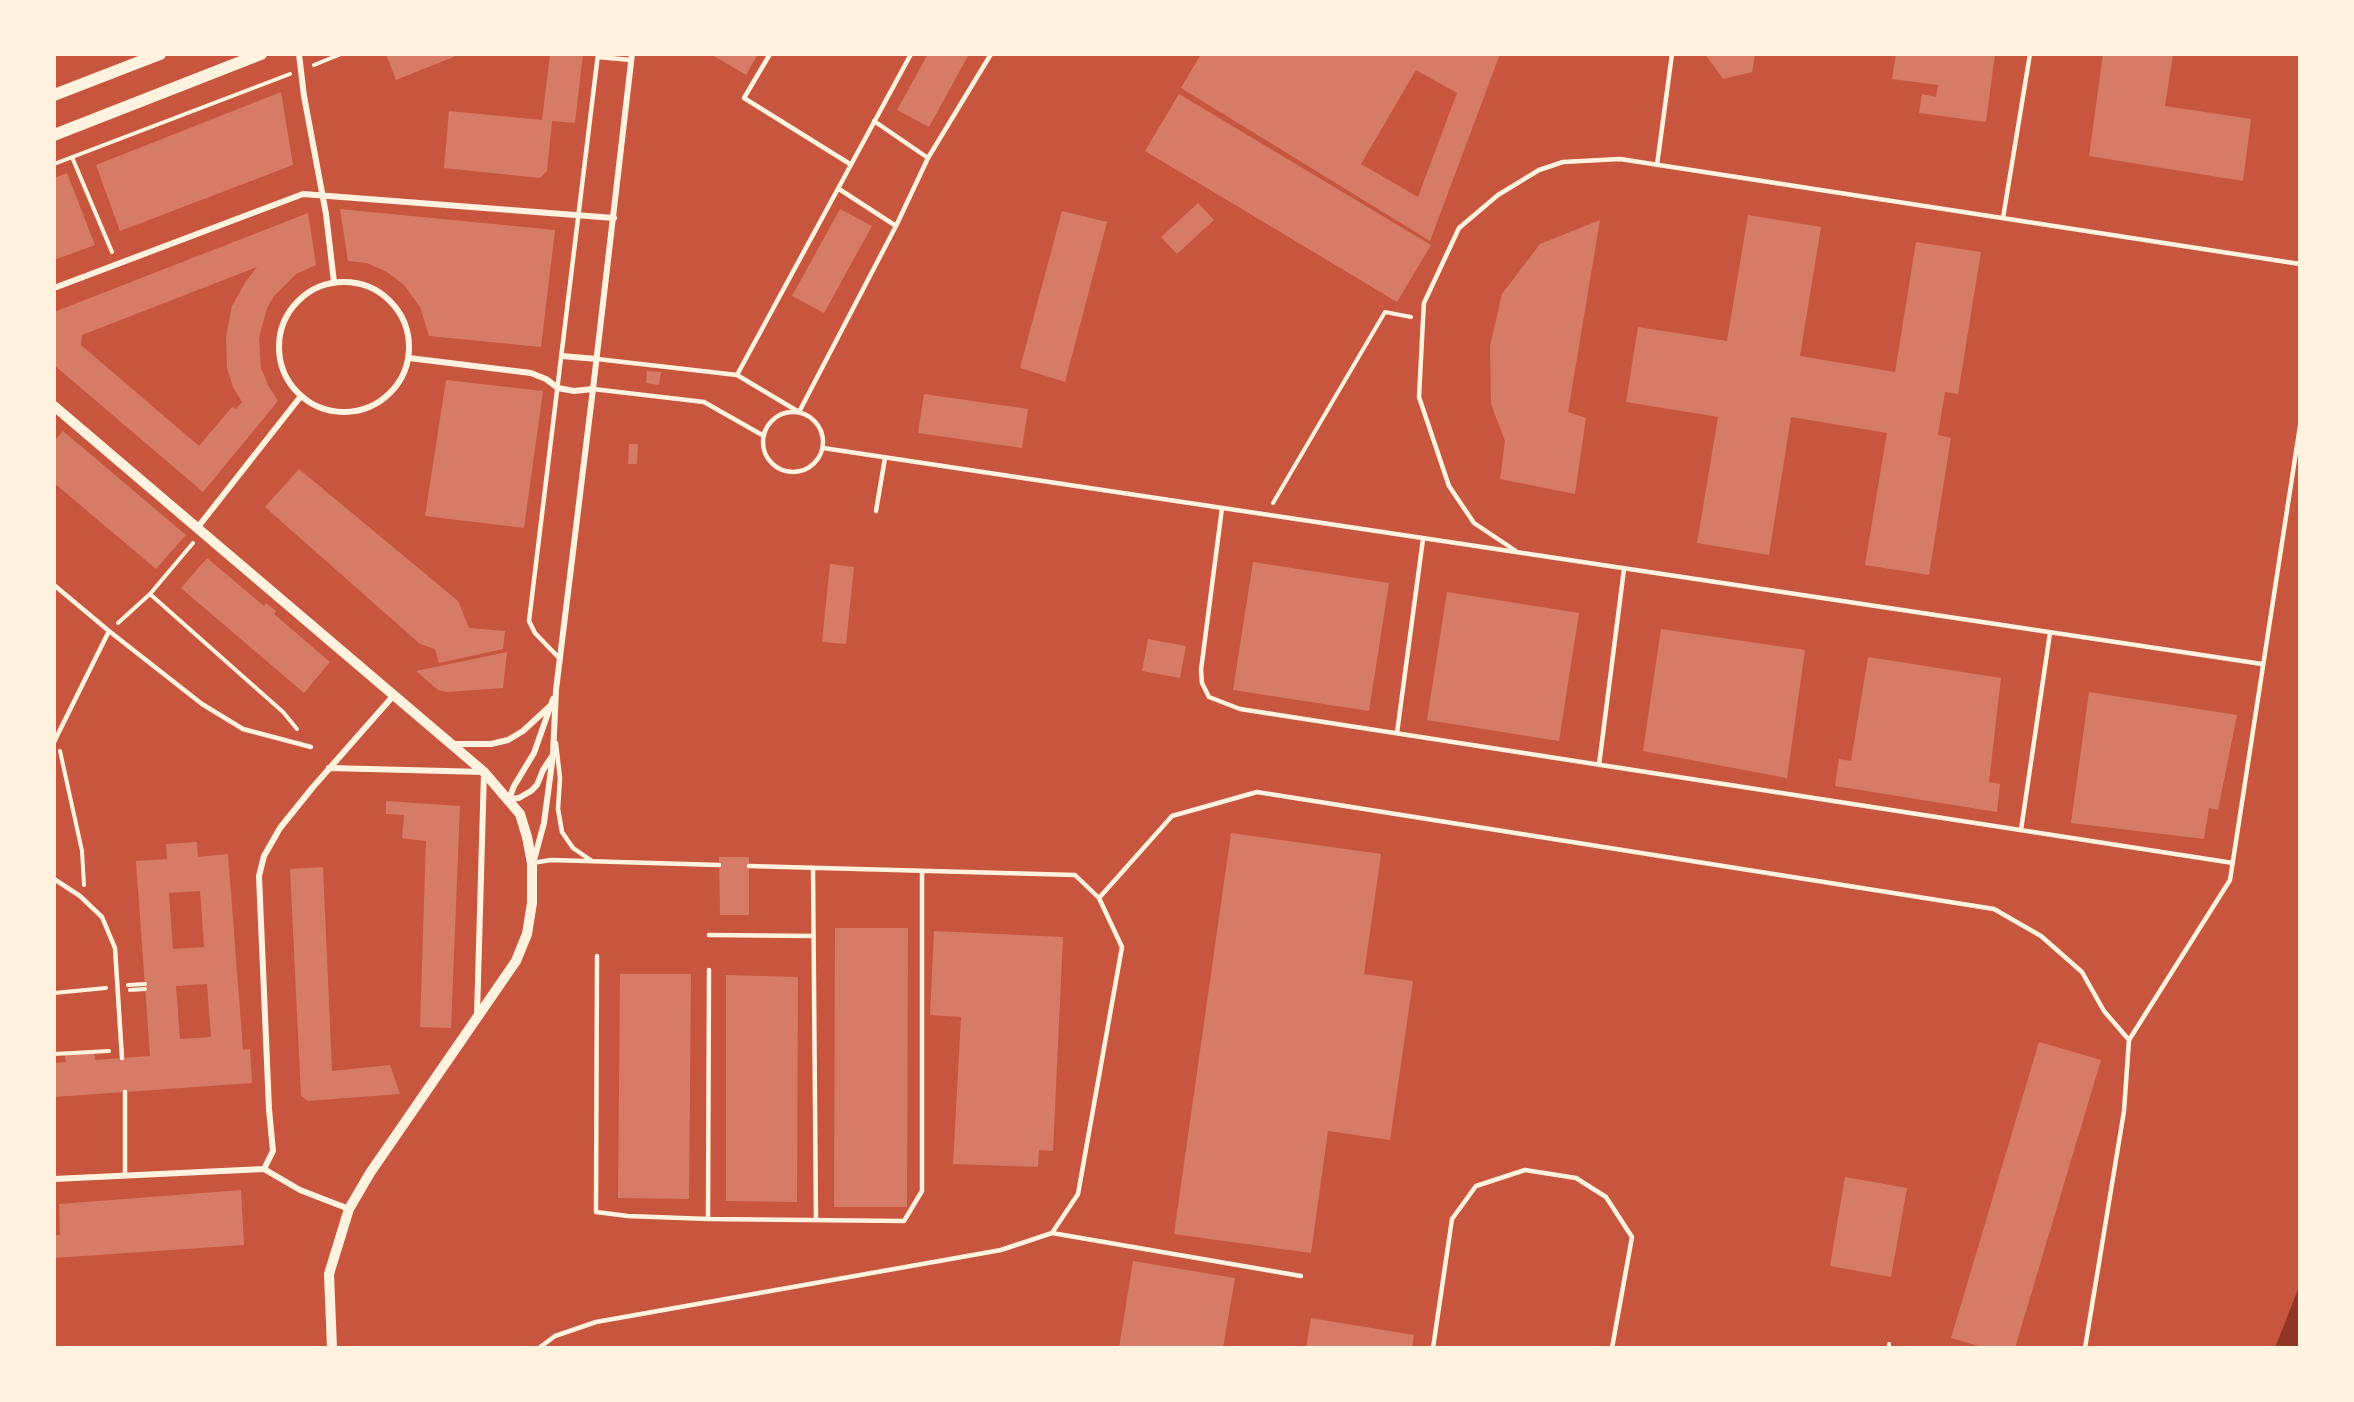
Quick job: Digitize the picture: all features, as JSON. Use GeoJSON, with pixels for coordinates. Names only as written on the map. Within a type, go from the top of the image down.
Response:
{"type":"FeatureCollection","features":[{"type":"Feature","properties":{"kind":"main road"},"geometry":{"type":"LineString","coordinates":[[54,95],[160,54]]}},
{"type":"Feature","properties":{"kind":"main road"},"geometry":{"type":"LineString","coordinates":[[54,135],[261,54]]}},
{"type":"Feature","properties":{"kind":"street"},"geometry":{"type":"LineString","coordinates":[[299,54],[334,282]]}},
{"type":"Feature","properties":{"kind":"street"},"geometry":{"type":"LineString","coordinates":[[532,863],[544,823],[553,755],[556,690],[614,218],[631,57]]}},
{"type":"Feature","properties":{"kind":"street"},"geometry":{"type":"LineString","coordinates":[[54,288],[303,194],[614,218]]}},
{"type":"Feature","properties":{"kind":"street"},"geometry":{"type":"LineString","coordinates":[[334,282],[355,282],[374,288],[391,301],[403,318],[409,338],[409,358],[402,377],[391,393],[375,405],[356,411],[336,412],[317,407],[301,396],[287,380],[279,360],[279,339],[284,318],[297,301],[314,288],[334,282]]}},
{"type":"Feature","properties":{"kind":"street"},"geometry":{"type":"LineString","coordinates":[[562,356],[597,359]]}},
{"type":"Feature","properties":{"kind":"street"},"geometry":{"type":"LineString","coordinates":[[409,358],[531,373],[546,379],[558,388],[574,391],[593,389]]}},
{"type":"Feature","properties":{"kind":"street"},"geometry":{"type":"LineString","coordinates":[[201,529],[301,396]]}},
{"type":"Feature","properties":{"kind":"street"},"geometry":{"type":"LineString","coordinates":[[54,406],[484,772],[520,814],[532,863],[532,903],[527,934],[516,961],[370,1173],[349,1209],[329,1274],[332,1348]]}},
{"type":"Feature","properties":{"kind":"street"},"geometry":{"type":"LineString","coordinates":[[509,799],[514,786],[534,753],[556,690]]}},
{"type":"Feature","properties":{"kind":"street"},"geometry":{"type":"LineString","coordinates":[[264,1169],[273,1151],[269,1109],[259,876],[264,856],[280,828],[329,768],[394,695]]}},
{"type":"Feature","properties":{"kind":"street"},"geometry":{"type":"LineString","coordinates":[[450,744],[491,744],[508,740],[533,723],[552,701]]}},
{"type":"Feature","properties":{"kind":"street"},"geometry":{"type":"LineString","coordinates":[[509,799],[519,798],[531,791],[537,785],[548,760],[553,755]]}},
{"type":"Feature","properties":{"kind":"street"},"geometry":{"type":"LineString","coordinates":[[329,768],[484,772]]}},
{"type":"Feature","properties":{"kind":"street"},"geometry":{"type":"LineString","coordinates":[[477,1020],[484,772]]}},
{"type":"Feature","properties":{"kind":"street"},"geometry":{"type":"LineString","coordinates":[[54,1179],[264,1169],[300,1190],[349,1209]]}},
{"type":"Feature","properties":{"kind":"lane"},"geometry":{"type":"LineString","coordinates":[[770,54],[744,98],[850,164]]}},
{"type":"Feature","properties":{"kind":"lane"},"geometry":{"type":"LineString","coordinates":[[736,375],[911,54]]}},
{"type":"Feature","properties":{"kind":"lane"},"geometry":{"type":"LineString","coordinates":[[799,412],[896,226],[928,158],[991,54]]}},
{"type":"Feature","properties":{"kind":"lane"},"geometry":{"type":"LineString","coordinates":[[1657,165],[1672,54]]}},
{"type":"Feature","properties":{"kind":"lane"},"geometry":{"type":"LineString","coordinates":[[2003,218],[2030,54]]}},
{"type":"Feature","properties":{"kind":"lane"},"geometry":{"type":"LineString","coordinates":[[560,659],[535,633],[530,621],[598,56],[631,57]]}},
{"type":"Feature","properties":{"kind":"lane"},"geometry":{"type":"LineString","coordinates":[[874,121],[928,158]]}},
{"type":"Feature","properties":{"kind":"lane"},"geometry":{"type":"LineString","coordinates":[[1518,553],[1474,523],[1449,486],[1419,397],[1423,320],[1424,303],[1459,228],[1498,195],[1539,170],[1563,162],[1620,159],[2300,264]]}},
{"type":"Feature","properties":{"kind":"lane"},"geometry":{"type":"LineString","coordinates":[[839,189],[896,226]]}},
{"type":"Feature","properties":{"kind":"lane"},"geometry":{"type":"LineString","coordinates":[[597,359],[736,375],[812,418],[820,428],[823,448],[814,463],[800,471],[788,471],[771,462],[764,447],[764,436],[767,426],[773,420],[782,414],[799,412]]}},
{"type":"Feature","properties":{"kind":"lane"},"geometry":{"type":"LineString","coordinates":[[593,389],[704,402],[764,436]]}},
{"type":"Feature","properties":{"kind":"lane"},"geometry":{"type":"LineString","coordinates":[[2085,1348],[2124,1111],[2129,1040],[2230,880],[2300,426]]}},
{"type":"Feature","properties":{"kind":"lane"},"geometry":{"type":"LineString","coordinates":[[823,448],[2262,664]]}},
{"type":"Feature","properties":{"kind":"lane"},"geometry":{"type":"LineString","coordinates":[[876,511],[885,458]]}},
{"type":"Feature","properties":{"kind":"lane"},"geometry":{"type":"LineString","coordinates":[[1222,508],[1201,670],[1202,684],[1209,698],[1240,709],[2233,863]]}},
{"type":"Feature","properties":{"kind":"lane"},"geometry":{"type":"LineString","coordinates":[[1397,733],[1423,539]]}},
{"type":"Feature","properties":{"kind":"lane"},"geometry":{"type":"LineString","coordinates":[[1599,765],[1624,569]]}},
{"type":"Feature","properties":{"kind":"lane"},"geometry":{"type":"LineString","coordinates":[[54,585],[202,704],[243,729],[312,747]]}},
{"type":"Feature","properties":{"kind":"lane"},"geometry":{"type":"LineString","coordinates":[[55,739],[109,631]]}},
{"type":"Feature","properties":{"kind":"lane"},"geometry":{"type":"LineString","coordinates":[[2021,830],[2050,633]]}},
{"type":"Feature","properties":{"kind":"lane"},"geometry":{"type":"LineString","coordinates":[[555,732],[560,778],[558,809],[562,832],[573,848],[595,862]]}},
{"type":"Feature","properties":{"kind":"lane"},"geometry":{"type":"LineString","coordinates":[[1099,897],[1173,816],[1257,792],[1994,909],[2041,936],[2082,972],[2104,1011],[2129,1040]]}},
{"type":"Feature","properties":{"kind":"lane"},"geometry":{"type":"LineString","coordinates":[[532,863],[551,860],[719,865]]}},
{"type":"Feature","properties":{"kind":"lane"},"geometry":{"type":"LineString","coordinates":[[749,866],[1075,875],[1099,897],[1122,947],[1078,1194],[1052,1233]]}},
{"type":"Feature","properties":{"kind":"lane"},"geometry":{"type":"LineString","coordinates":[[813,868],[816,1220]]}},
{"type":"Feature","properties":{"kind":"lane"},"geometry":{"type":"LineString","coordinates":[[597,956],[596,1212],[628,1216],[708,1219],[904,1221],[922,1191],[922,871]]}},
{"type":"Feature","properties":{"kind":"lane"},"geometry":{"type":"LineString","coordinates":[[54,879],[85,900],[102,916],[115,948],[123,1058]]}},
{"type":"Feature","properties":{"kind":"lane"},"geometry":{"type":"LineString","coordinates":[[709,935],[814,936]]}},
{"type":"Feature","properties":{"kind":"lane"},"geometry":{"type":"LineString","coordinates":[[708,1219],[709,970]]}},
{"type":"Feature","properties":{"kind":"lane"},"geometry":{"type":"LineString","coordinates":[[125,1092],[125,1175]]}},
{"type":"Feature","properties":{"kind":"lane"},"geometry":{"type":"LineString","coordinates":[[1432,1348],[1452,1219],[1476,1186],[1526,1170],[1576,1178],[1606,1197],[1632,1237],[1612,1348]]}},
{"type":"Feature","properties":{"kind":"lane"},"geometry":{"type":"LineString","coordinates":[[539,1348],[555,1336],[596,1322],[1001,1250],[1052,1233],[1301,1276]]}},
{"type":"Feature","properties":{"kind":"path"},"geometry":{"type":"LineString","coordinates":[[314,65],[341,54]]}},
{"type":"Feature","properties":{"kind":"path"},"geometry":{"type":"LineString","coordinates":[[54,164],[281,78]]}},
{"type":"Feature","properties":{"kind":"path"},"geometry":{"type":"LineString","coordinates":[[72,156],[117,264]]}},
{"type":"Feature","properties":{"kind":"path"},"geometry":{"type":"LineString","coordinates":[[1266,515],[1385,312],[1423,320]]}},
{"type":"Feature","properties":{"kind":"path"},"geometry":{"type":"LineString","coordinates":[[109,631],[150,594],[201,529]]}},
{"type":"Feature","properties":{"kind":"path"},"geometry":{"type":"LineString","coordinates":[[150,594],[283,712],[312,747]]}},
{"type":"Feature","properties":{"kind":"path"},"geometry":{"type":"LineString","coordinates":[[55,739],[81,851],[85,900]]}},
{"type":"Feature","properties":{"kind":"path"},"geometry":{"type":"LineString","coordinates":[[54,993],[118,986]]}},
{"type":"Feature","properties":{"kind":"path"},"geometry":{"type":"LineString","coordinates":[[54,1054],[122,1050]]}},
{"type":"Feature","properties":{"kind":"shaded area"},"geometry":{"type":"Polygon","coordinates":[[[2300,1284],[2300,1348],[2275,1348],[2300,1284]]]}},
{"type":"Feature","properties":{"kind":"building"},"geometry":{"type":"Polygon","coordinates":[[[386,54],[461,54],[396,80],[386,54]]]}},
{"type":"Feature","properties":{"kind":"building"},"geometry":{"type":"Polygon","coordinates":[[[550,54],[583,54],[575,123],[552,121],[547,171],[540,178],[444,168],[449,111],[542,120],[550,54]]]}},
{"type":"Feature","properties":{"kind":"building"},"geometry":{"type":"Polygon","coordinates":[[[715,54],[758,54],[746,75],[714,56],[715,54]]]}},
{"type":"Feature","properties":{"kind":"building"},"geometry":{"type":"Polygon","coordinates":[[[928,54],[969,54],[929,127],[897,110],[928,54]]]}},
{"type":"Feature","properties":{"kind":"building"},"geometry":{"type":"Polygon","coordinates":[[[1201,54],[1467,54],[1470,56],[1471,54],[1500,54],[1430,241],[1181,88],[1201,54]],[[1416,70],[1361,164],[1418,197],[1457,93],[1416,70]]]}},
{"type":"Feature","properties":{"kind":"building"},"geometry":{"type":"Polygon","coordinates":[[[1705,54],[1755,54],[1752,72],[1723,79],[1705,54]]]}},
{"type":"Feature","properties":{"kind":"building"},"geometry":{"type":"Polygon","coordinates":[[[1896,54],[1995,54],[1986,122],[1919,113],[1922,94],[1936,97],[1938,85],[1892,79],[1896,54]]]}},
{"type":"Feature","properties":{"kind":"building"},"geometry":{"type":"Polygon","coordinates":[[[2103,54],[2173,54],[2165,106],[2251,119],[2243,181],[2089,156],[2103,54]]]}},
{"type":"Feature","properties":{"kind":"building"},"geometry":{"type":"Polygon","coordinates":[[[281,92],[293,165],[120,231],[96,165],[281,92]]]}},
{"type":"Feature","properties":{"kind":"building"},"geometry":{"type":"Polygon","coordinates":[[[1179,94],[1431,245],[1397,302],[1145,151],[1179,94]]]}},
{"type":"Feature","properties":{"kind":"building"},"geometry":{"type":"Polygon","coordinates":[[[67,173],[95,245],[54,260],[54,178],[67,173]]]}},
{"type":"Feature","properties":{"kind":"building"},"geometry":{"type":"Polygon","coordinates":[[[1198,203],[1214,220],[1177,254],[1161,237],[1198,203]]]}},
{"type":"Feature","properties":{"kind":"building"},"geometry":{"type":"Polygon","coordinates":[[[340,209],[555,230],[541,347],[429,336],[420,307],[404,285],[387,272],[367,263],[348,261],[340,209]]]}},
{"type":"Feature","properties":{"kind":"building"},"geometry":{"type":"Polygon","coordinates":[[[840,209],[872,226],[824,313],[792,296],[840,209]]]}},
{"type":"Feature","properties":{"kind":"building"},"geometry":{"type":"Polygon","coordinates":[[[1062,211],[1107,222],[1065,382],[1020,368],[1062,211]]]}},
{"type":"Feature","properties":{"kind":"building"},"geometry":{"type":"Polygon","coordinates":[[[308,213],[316,265],[296,274],[274,296],[267,308],[259,338],[261,368],[278,401],[203,492],[54,365],[54,312],[308,213]],[[257,267],[82,335],[81,345],[199,446],[232,407],[236,409],[242,402],[233,387],[227,368],[226,336],[232,306],[257,267]]]}},
{"type":"Feature","properties":{"kind":"building"},"geometry":{"type":"Polygon","coordinates":[[[1748,215],[1821,227],[1800,356],[1895,372],[1916,242],[1981,252],[1958,394],[1945,392],[1938,435],[1951,438],[1929,575],[1865,565],[1887,433],[1791,417],[1769,555],[1697,543],[1718,417],[1626,402],[1638,327],[1727,341],[1748,215]]]}},
{"type":"Feature","properties":{"kind":"building"},"geometry":{"type":"Polygon","coordinates":[[[1600,220],[1568,412],[1586,418],[1575,494],[1500,479],[1505,441],[1491,404],[1490,346],[1502,294],[1540,244],[1600,220]]]}},
{"type":"Feature","properties":{"kind":"building"},"geometry":{"type":"Polygon","coordinates":[[[647,371],[661,372],[659,385],[646,383],[647,371]]]}},
{"type":"Feature","properties":{"kind":"building"},"geometry":{"type":"Polygon","coordinates":[[[446,380],[543,391],[524,528],[425,516],[446,380]]]}},
{"type":"Feature","properties":{"kind":"building"},"geometry":{"type":"Polygon","coordinates":[[[924,394],[1028,409],[1022,448],[918,433],[924,394]]]}},
{"type":"Feature","properties":{"kind":"building"},"geometry":{"type":"Polygon","coordinates":[[[63,431],[186,535],[156,569],[54,483],[54,441],[63,431]]]}},
{"type":"Feature","properties":{"kind":"building"},"geometry":{"type":"Polygon","coordinates":[[[629,444],[638,444],[637,464],[628,464],[629,444]]]}},
{"type":"Feature","properties":{"kind":"building"},"geometry":{"type":"Polygon","coordinates":[[[299,469],[458,601],[469,628],[505,631],[503,649],[439,663],[435,649],[420,644],[265,507],[299,469]]]}},
{"type":"Feature","properties":{"kind":"building"},"geometry":{"type":"Polygon","coordinates":[[[207,558],[264,606],[266,603],[276,611],[274,614],[330,662],[304,693],[181,588],[207,558]]]}},
{"type":"Feature","properties":{"kind":"building"},"geometry":{"type":"Polygon","coordinates":[[[1253,562],[1389,583],[1369,711],[1233,690],[1253,562]]]}},
{"type":"Feature","properties":{"kind":"building"},"geometry":{"type":"Polygon","coordinates":[[[830,564],[854,567],[846,644],[822,642],[830,564]]]}},
{"type":"Feature","properties":{"kind":"building"},"geometry":{"type":"Polygon","coordinates":[[[1447,592],[1579,613],[1559,741],[1427,720],[1447,592]]]}},
{"type":"Feature","properties":{"kind":"building"},"geometry":{"type":"Polygon","coordinates":[[[1661,629],[1805,650],[1787,778],[1643,751],[1661,629]]]}},
{"type":"Feature","properties":{"kind":"building"},"geometry":{"type":"Polygon","coordinates":[[[1148,639],[1186,646],[1180,678],[1142,671],[1148,639]]]}},
{"type":"Feature","properties":{"kind":"building"},"geometry":{"type":"Polygon","coordinates":[[[507,652],[503,688],[447,692],[438,690],[416,671],[507,652]]]}},
{"type":"Feature","properties":{"kind":"building"},"geometry":{"type":"Polygon","coordinates":[[[1868,657],[2001,678],[1989,782],[2000,784],[1997,812],[1835,786],[1839,759],[1851,761],[1868,657]]]}},
{"type":"Feature","properties":{"kind":"building"},"geometry":{"type":"Polygon","coordinates":[[[2089,692],[2237,715],[2218,810],[2209,808],[2204,839],[2071,823],[2089,692]]]}},
{"type":"Feature","properties":{"kind":"building"},"geometry":{"type":"Polygon","coordinates":[[[386,801],[460,806],[451,1028],[420,1027],[426,841],[402,838],[404,815],[386,814],[386,801]]]}},
{"type":"Feature","properties":{"kind":"building"},"geometry":{"type":"Polygon","coordinates":[[[1231,833],[1381,854],[1364,974],[1413,981],[1390,1140],[1328,1131],[1311,1253],[1174,1234],[1231,833]]]}},
{"type":"Feature","properties":{"kind":"building"},"geometry":{"type":"Polygon","coordinates":[[[197,842],[198,857],[228,854],[243,1050],[250,1049],[252,1083],[54,1097],[54,1063],[66,1062],[65,1055],[94,1052],[95,1060],[150,1056],[136,861],[167,859],[166,844],[197,842]],[[200,891],[169,893],[173,949],[204,947],[200,891]],[[207,984],[176,986],[180,1039],[211,1037],[207,984]]]}},
{"type":"Feature","properties":{"kind":"building"},"geometry":{"type":"Polygon","coordinates":[[[719,857],[749,857],[749,915],[720,915],[719,857]]]}},
{"type":"Feature","properties":{"kind":"building"},"geometry":{"type":"Polygon","coordinates":[[[323,867],[332,1071],[390,1065],[400,1094],[308,1101],[301,1096],[290,869],[323,867]]]}},
{"type":"Feature","properties":{"kind":"building"},"geometry":{"type":"Polygon","coordinates":[[[835,928],[908,928],[907,1207],[834,1207],[835,928]]]}},
{"type":"Feature","properties":{"kind":"building"},"geometry":{"type":"Polygon","coordinates":[[[934,931],[1063,937],[1053,1151],[1039,1150],[1038,1167],[953,1164],[961,1017],[930,1015],[934,931]]]}},
{"type":"Feature","properties":{"kind":"building"},"geometry":{"type":"Polygon","coordinates":[[[620,974],[691,974],[689,1199],[618,1198],[620,974]]]}},
{"type":"Feature","properties":{"kind":"building"},"geometry":{"type":"Polygon","coordinates":[[[726,975],[798,977],[797,1202],[726,1201],[726,975]]]}},
{"type":"Feature","properties":{"kind":"building"},"geometry":{"type":"Polygon","coordinates":[[[2039,1042],[2101,1060],[2015,1348],[1985,1348],[1951,1338],[2039,1042]]]}},
{"type":"Feature","properties":{"kind":"building"},"geometry":{"type":"Polygon","coordinates":[[[1845,1177],[1907,1188],[1891,1277],[1830,1266],[1845,1177]]]}},
{"type":"Feature","properties":{"kind":"building"},"geometry":{"type":"Polygon","coordinates":[[[241,1190],[244,1245],[54,1258],[54,1235],[60,1235],[59,1204],[241,1190]]]}},
{"type":"Feature","properties":{"kind":"building"},"geometry":{"type":"Polygon","coordinates":[[[1133,1261],[1235,1278],[1223,1348],[1119,1348],[1133,1261]]]}},
{"type":"Feature","properties":{"kind":"building"},"geometry":{"type":"Polygon","coordinates":[[[1311,1318],[1414,1335],[1412,1348],[1306,1348],[1311,1318]]]}}]}
